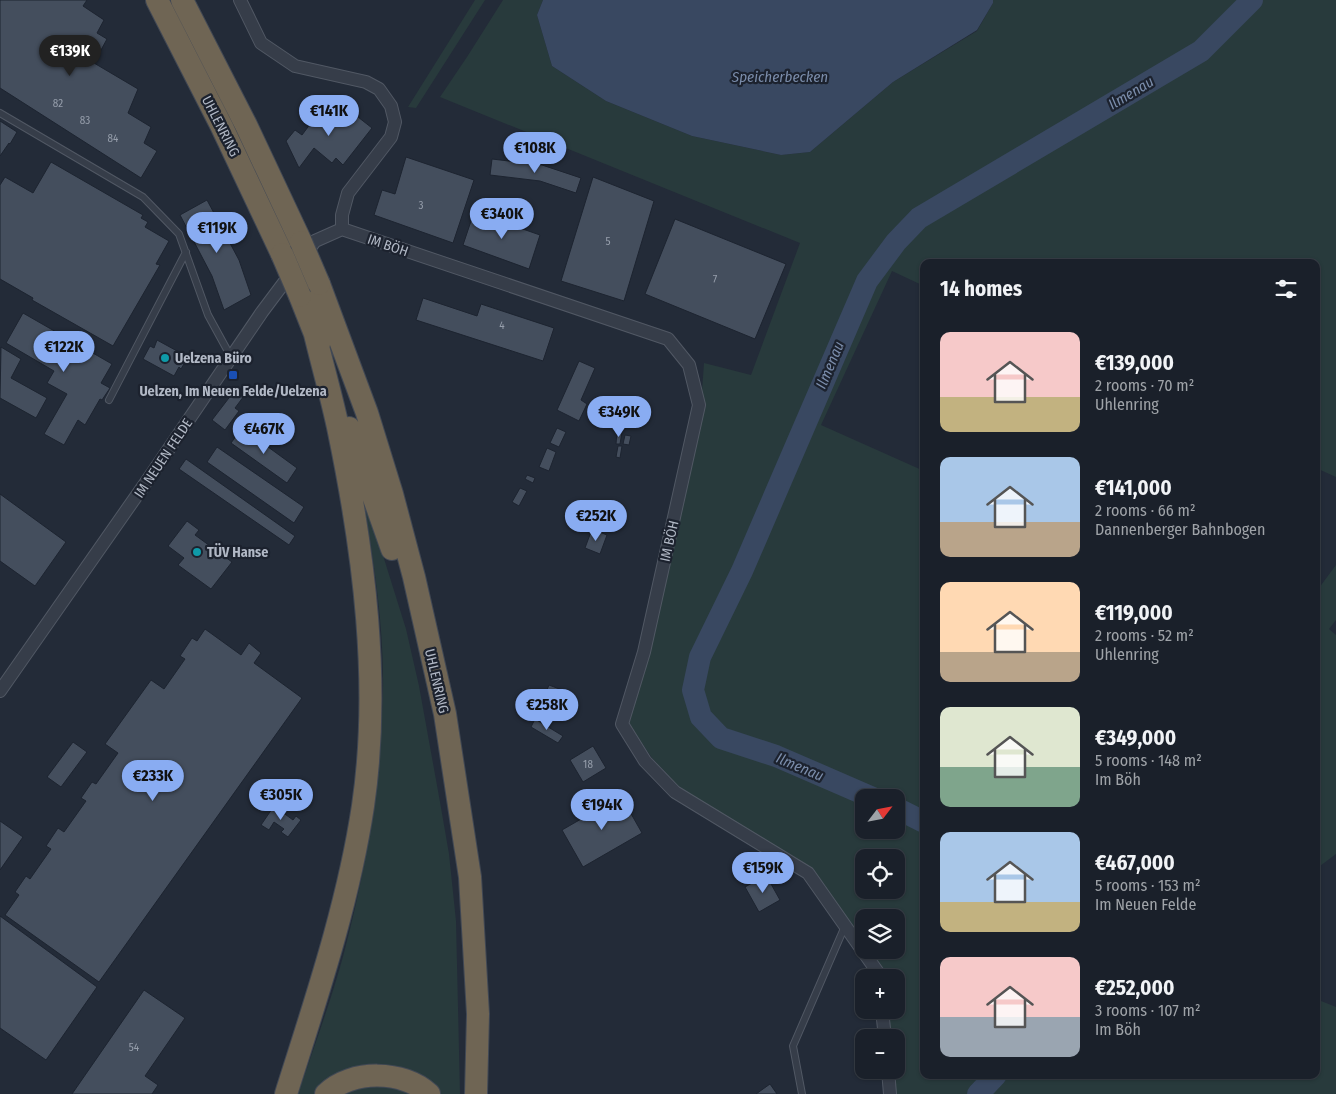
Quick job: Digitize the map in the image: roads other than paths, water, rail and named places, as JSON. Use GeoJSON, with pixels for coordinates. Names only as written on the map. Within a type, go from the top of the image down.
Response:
{"type":"FeatureCollection","features":[{"type":"Feature","properties":{"kind":"highway","name":"UHLENRING"},"geometry":{"type":"LineString","coordinates":[[157,0],[222,127],[282,254],[314,330]]}},
{"type":"Feature","properties":{"kind":"highway","name":"UHLENRING"},"geometry":{"type":"LineString","coordinates":[[182,0],[246,125],[319,284],[367,413],[392,494],[414,577],[445,714],[470,878],[478,1014],[476,1094]]}},
{"type":"Feature","properties":{"kind":"highway"},"geometry":{"type":"LineString","coordinates":[[314,330],[382,520],[445,714]]}},
{"type":"Feature","properties":{"kind":"highway"},"geometry":{"type":"LineString","coordinates":[[286,1094],[330,953],[352,868],[363,805],[369,741],[370,687],[368,644],[358,534],[339,432],[314,330]]}},
{"type":"Feature","properties":{"kind":"highway"},"geometry":{"type":"LineString","coordinates":[[478,1014],[488,1094]]}},
{"type":"Feature","properties":{"kind":"highway"},"geometry":{"type":"LineString","coordinates":[[326,1094],[331,1089],[354,1078],[380,1076],[404,1080],[424,1089],[429,1094]]}},
{"type":"Feature","properties":{"kind":"street"},"geometry":{"type":"LineString","coordinates":[[240,0],[261,43],[295,66],[366,82],[379,89],[391,106],[395,122],[391,137],[348,193],[338,231]]}},
{"type":"Feature","properties":{"kind":"street","name":"IM NEUEN FELDE"},"geometry":{"type":"LineString","coordinates":[[0,691],[262,312],[315,241],[338,231]]}},
{"type":"Feature","properties":{"kind":"street","name":"IM BÖH"},"geometry":{"type":"LineString","coordinates":[[338,231],[668,339],[689,365],[699,405],[644,652],[622,724],[645,761],[675,792],[808,873],[876,969]]}},
{"type":"Feature","properties":{"kind":"street"},"geometry":{"type":"LineString","coordinates":[[889,1079],[890,1094]]}},
{"type":"Feature","properties":{"kind":"lane"},"geometry":{"type":"LineString","coordinates":[[0,113],[143,197],[179,234],[208,315],[231,357]]}},
{"type":"Feature","properties":{"kind":"lane"},"geometry":{"type":"LineString","coordinates":[[109,400],[186,252]]}},
{"type":"Feature","properties":{"kind":"lane"},"geometry":{"type":"LineString","coordinates":[[802,1094],[793,1046],[845,925]]}},
{"type":"Feature","properties":{"kind":"water","name":"Speicherbecken"},"geometry":{"type":"Polygon","coordinates":[[[543,0],[993,0],[993,3],[977,30],[893,82],[810,152],[781,155],[692,136],[606,101],[552,66],[537,15],[543,0]]]}},
{"type":"Feature","properties":{"kind":"waterway","name":"Ilmenau"},"geometry":{"type":"LineString","coordinates":[[855,790],[776,756],[721,738],[701,717],[693,690],[700,657],[742,571],[867,281],[896,242],[919,218],[1201,51],[1252,0]]}},
{"type":"Feature","properties":{"kind":"waterway","name":"Ilmenau"},"geometry":{"type":"LineString","coordinates":[[905,812],[920,820]]}},
{"type":"Feature","properties":{"kind":"waterway","name":"Ilmenau"},"geometry":{"type":"LineString","coordinates":[[978,1094],[992,1079]]}},
{"type":"Feature","properties":{"kind":"place","name":"Uelzena Büro"},"geometry":{"type":"Point","coordinates":[165,358]}},
{"type":"Feature","properties":{"kind":"place","name":"Uelzen, Im Neuen Felde/Uelzena"},"geometry":{"type":"Point","coordinates":[233,375]}},
{"type":"Feature","properties":{"kind":"place","name":"TÜV Hanse"},"geometry":{"type":"Point","coordinates":[197,552]}}]}
